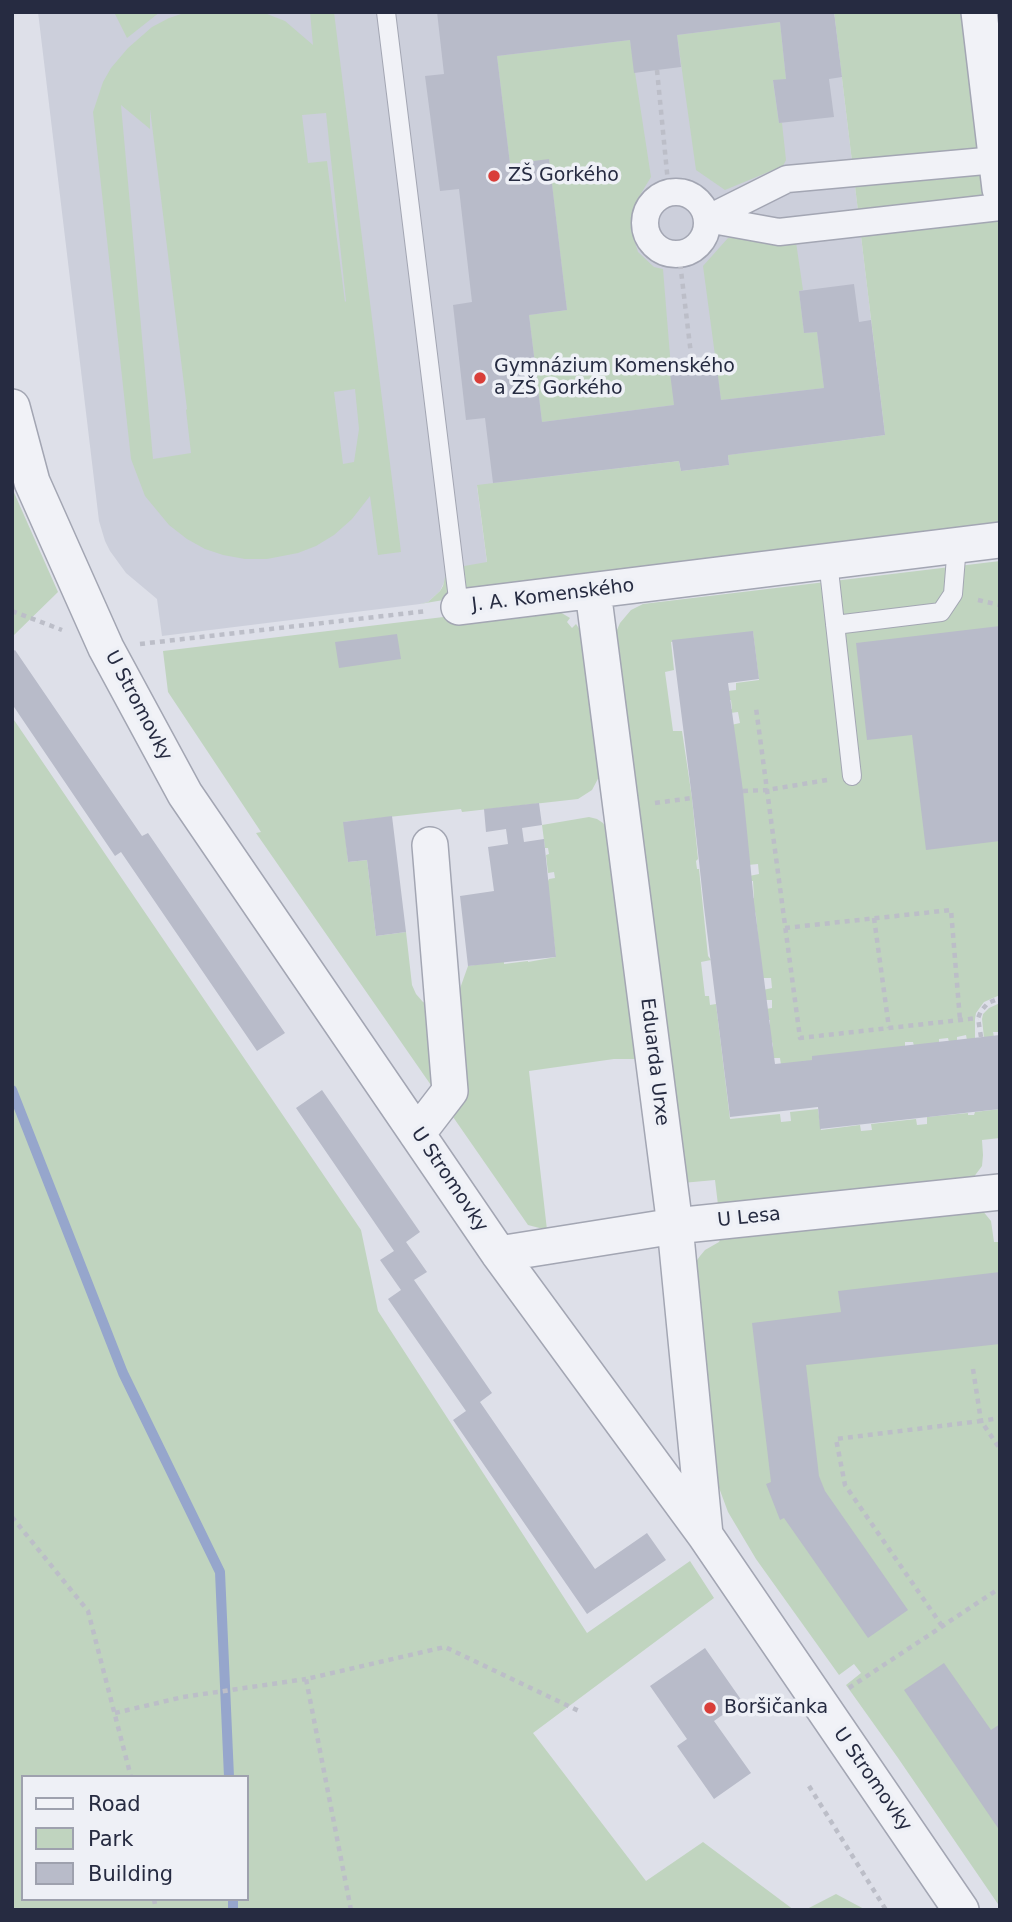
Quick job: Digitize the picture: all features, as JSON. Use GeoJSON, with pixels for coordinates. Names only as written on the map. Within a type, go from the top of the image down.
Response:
{"type":"FeatureCollection","features":[{"type":"Feature","properties":{"kind":"street"},"geometry":{"type":"LineString","coordinates":[[707,219],[787,179],[998,175],[979,12]]}},
{"type":"Feature","properties":{"kind":"street"},"geometry":{"type":"LineString","coordinates":[[669,193],[690,195],[704,209],[707,219],[703,239],[688,251],[678,254],[659,248],[647,232],[646,222],[652,204],[669,193]]}},
{"type":"Feature","properties":{"kind":"street"},"geometry":{"type":"LineString","coordinates":[[707,219],[779,232],[1000,208]]}},
{"type":"Feature","properties":{"kind":"street","name":"U Stromovky"},"geometry":{"type":"LineString","coordinates":[[12,408],[32,482],[106,648],[185,794],[499,1254],[705,1535],[961,1910]]}},
{"type":"Feature","properties":{"kind":"street","name":"J. A. Komenského"},"geometry":{"type":"LineString","coordinates":[[459,607],[1000,540]]}},
{"type":"Feature","properties":{"kind":"street","name":"Eduarda Urxe"},"geometry":{"type":"LineString","coordinates":[[593,590],[675,1226],[705,1535]]}},
{"type":"Feature","properties":{"kind":"street"},"geometry":{"type":"LineString","coordinates":[[417,1134],[450,1091],[430,845]]}},
{"type":"Feature","properties":{"kind":"street","name":"U Lesa"},"geometry":{"type":"LineString","coordinates":[[499,1254],[675,1226],[1000,1192]]}},
{"type":"Feature","properties":{"kind":"lane"},"geometry":{"type":"LineString","coordinates":[[386,12],[459,607]]}},
{"type":"Feature","properties":{"kind":"lane"},"geometry":{"type":"LineString","coordinates":[[835,625],[941,612],[953,594],[957,545]]}},
{"type":"Feature","properties":{"kind":"lane"},"geometry":{"type":"LineString","coordinates":[[828,561],[852,776]]}},
{"type":"Feature","properties":{"kind":"path"},"geometry":{"type":"LineString","coordinates":[[657,70],[669,193]]}},
{"type":"Feature","properties":{"kind":"path"},"geometry":{"type":"LineString","coordinates":[[678,254],[692,370]]}},
{"type":"Feature","properties":{"kind":"path","name":"J. A. Komenského"},"geometry":{"type":"LineString","coordinates":[[106,648],[459,607]]}},
{"type":"Feature","properties":{"kind":"path"},"geometry":{"type":"LineString","coordinates":[[756,708],[800,1038],[978,1018]]}},
{"type":"Feature","properties":{"kind":"path"},"geometry":{"type":"LineString","coordinates":[[743,791],[767,790],[852,776]]}},
{"type":"Feature","properties":{"kind":"path"},"geometry":{"type":"LineString","coordinates":[[785,928],[951,910],[960,1020]]}},
{"type":"Feature","properties":{"kind":"path"},"geometry":{"type":"LineString","coordinates":[[874,918],[889,1028]]}},
{"type":"Feature","properties":{"kind":"path"},"geometry":{"type":"LineString","coordinates":[[981,1037],[978,1018],[988,1003],[1000,998]]}},
{"type":"Feature","properties":{"kind":"path"},"geometry":{"type":"LineString","coordinates":[[972,1369],[981,1421],[1000,1449]]}},
{"type":"Feature","properties":{"kind":"path"},"geometry":{"type":"LineString","coordinates":[[942,1626],[845,1485],[836,1439],[1000,1418]]}},
{"type":"Feature","properties":{"kind":"path"},"geometry":{"type":"LineString","coordinates":[[12,1517],[88,1611],[130,1775]]}},
{"type":"Feature","properties":{"kind":"path"},"geometry":{"type":"LineString","coordinates":[[841,1693],[1000,1588]]}},
{"type":"Feature","properties":{"kind":"path"},"geometry":{"type":"LineString","coordinates":[[115,1713],[183,1697],[306,1679],[445,1647],[581,1712]]}},
{"type":"Feature","properties":{"kind":"path"},"geometry":{"type":"LineString","coordinates":[[306,1679],[351,1910]]}},
{"type":"Feature","properties":{"kind":"path"},"geometry":{"type":"LineString","coordinates":[[809,1786],[886,1910]]}},
{"type":"Feature","properties":{"kind":"shaded area","name":"Gymnázium Komenského a ZŠ Gorkého"},"geometry":{"type":"Polygon","coordinates":[[[38,12],[834,12],[885,435],[728,456],[729,465],[681,471],[679,461],[477,486],[487,563],[446,578],[440,591],[428,602],[162,636],[157,599],[126,573],[110,551],[99,521],[38,12]]]}},
{"type":"Feature","properties":{"kind":"green space"},"geometry":{"type":"Polygon","coordinates":[[[114,12],[160,12],[127,38],[114,12]]]}},
{"type":"Feature","properties":{"kind":"green space"},"geometry":{"type":"Polygon","coordinates":[[[187,12],[262,12],[285,21],[313,45],[310,12],[334,12],[401,552],[378,555],[370,496],[352,519],[316,546],[298,553],[267,559],[245,559],[205,549],[187,539],[169,525],[145,496],[131,459],[93,112],[103,82],[111,68],[128,48],[152,27],[187,12]],[[121,105],[153,459],[191,453],[150,109],[150,129],[121,105]],[[326,113],[302,115],[308,163],[327,161],[345,302],[346,301],[326,113]],[[355,389],[334,392],[343,464],[354,462],[359,429],[355,389]]]}},
{"type":"Feature","properties":{"kind":"green space"},"geometry":{"type":"Polygon","coordinates":[[[834,12],[1000,12],[1000,529],[491,592],[420,604],[428,602],[440,591],[447,569],[487,562],[477,485],[679,461],[681,471],[729,465],[728,455],[885,435],[834,12]]]}},
{"type":"Feature","properties":{"kind":"green space"},"geometry":{"type":"Polygon","coordinates":[[[780,22],[786,79],[773,81],[786,160],[783,166],[725,190],[696,170],[677,35],[780,22]]]}},
{"type":"Feature","properties":{"kind":"green space"},"geometry":{"type":"Polygon","coordinates":[[[630,40],[651,177],[637,200],[631,217],[631,230],[638,252],[654,267],[663,269],[674,405],[542,422],[529,315],[567,310],[549,160],[510,164],[497,56],[630,40]]]}},
{"type":"Feature","properties":{"kind":"green space"},"geometry":{"type":"Polygon","coordinates":[[[728,238],[796,242],[803,290],[799,291],[804,333],[817,332],[824,388],[721,400],[703,266],[728,238]]]}},
{"type":"Feature","properties":{"kind":"green space"},"geometry":{"type":"Polygon","coordinates":[[[12,488],[58,592],[12,637],[12,488]]]}},
{"type":"Feature","properties":{"kind":"green space"},"geometry":{"type":"Polygon","coordinates":[[[1000,561],[1000,995],[984,1002],[976,1013],[975,1039],[967,1040],[966,1035],[957,1037],[957,1041],[939,1039],[939,1043],[914,1046],[913,1042],[905,1042],[905,1047],[781,1065],[780,1058],[771,1058],[773,1045],[766,1009],[772,1008],[772,1000],[764,1000],[763,990],[772,988],[771,978],[762,978],[752,899],[753,881],[750,881],[749,876],[759,874],[758,864],[748,865],[731,725],[740,723],[738,712],[730,713],[731,700],[728,700],[727,691],[736,690],[736,683],[759,680],[753,632],[671,642],[674,670],[665,672],[673,731],[682,731],[692,798],[698,859],[696,861],[708,956],[711,960],[701,962],[705,996],[709,996],[710,1005],[716,1004],[730,1119],[780,1114],[781,1122],[791,1121],[790,1112],[818,1109],[821,1130],[860,1125],[861,1131],[872,1130],[871,1124],[916,1119],[917,1125],[927,1124],[927,1117],[968,1113],[974,1115],[975,1112],[1000,1109],[1000,1138],[982,1140],[982,1166],[973,1178],[718,1205],[715,1180],[682,1183],[617,651],[617,630],[620,623],[631,610],[643,604],[1000,561]]]}},
{"type":"Feature","properties":{"kind":"green space"},"geometry":{"type":"Polygon","coordinates":[[[555,609],[570,618],[567,622],[572,628],[576,624],[580,630],[600,775],[592,790],[578,799],[344,822],[348,862],[367,860],[376,936],[406,932],[412,985],[423,1002],[435,1007],[457,997],[468,966],[504,961],[504,964],[528,962],[556,957],[547,883],[549,879],[555,878],[554,872],[548,873],[546,855],[549,854],[548,848],[545,848],[542,825],[589,817],[603,823],[608,831],[636,1059],[614,1059],[529,1071],[547,1230],[528,1225],[256,833],[261,832],[168,692],[163,651],[493,611],[555,609]]]}},
{"type":"Feature","properties":{"kind":"green space"},"geometry":{"type":"Polygon","coordinates":[[[12,717],[361,1230],[378,1311],[587,1633],[690,1561],[714,1598],[533,1733],[646,1881],[703,1842],[794,1910],[12,1910],[12,717]]]}},
{"type":"Feature","properties":{"kind":"green space"},"geometry":{"type":"Polygon","coordinates":[[[1000,1003],[1000,1032],[993,1032],[994,1037],[984,1038],[983,1014],[1000,1003]]]}},
{"type":"Feature","properties":{"kind":"green space"},"geometry":{"type":"Polygon","coordinates":[[[982,1210],[991,1221],[994,1242],[1000,1242],[1000,1907],[846,1685],[861,1673],[854,1664],[839,1675],[756,1559],[728,1512],[718,1485],[693,1279],[695,1263],[705,1250],[719,1242],[723,1233],[982,1210]]]}},
{"type":"Feature","properties":{"kind":"green space"},"geometry":{"type":"Polygon","coordinates":[[[836,1894],[866,1910],[805,1910],[836,1894]]]}},
{"type":"Feature","properties":{"kind":"building"},"geometry":{"type":"Polygon","coordinates":[[[437,12],[834,12],[842,77],[829,79],[834,117],[779,123],[773,80],[786,79],[780,22],[677,35],[681,67],[634,73],[630,40],[497,56],[510,164],[549,159],[567,310],[529,315],[542,422],[674,405],[670,373],[717,368],[721,400],[824,388],[817,332],[804,333],[799,291],[854,284],[859,322],[871,320],[885,435],[728,455],[729,465],[681,471],[679,461],[493,483],[485,418],[466,420],[453,305],[472,302],[459,189],[440,191],[425,76],[444,74],[437,12]]]}},
{"type":"Feature","properties":{"kind":"building"},"geometry":{"type":"Polygon","coordinates":[[[1000,626],[1000,841],[926,850],[912,735],[867,740],[856,643],[1000,626]]]}},
{"type":"Feature","properties":{"kind":"building"},"geometry":{"type":"Polygon","coordinates":[[[753,631],[759,679],[728,683],[775,1064],[812,1060],[812,1056],[1000,1035],[1000,1109],[820,1129],[818,1107],[730,1117],[672,640],[753,631]]]}},
{"type":"Feature","properties":{"kind":"building"},"geometry":{"type":"Polygon","coordinates":[[[397,634],[401,659],[339,668],[335,642],[397,634]]]}},
{"type":"Feature","properties":{"kind":"building"},"geometry":{"type":"Polygon","coordinates":[[[15,650],[142,836],[148,833],[285,1033],[257,1051],[121,852],[115,856],[12,704],[12,652],[15,650]]]}},
{"type":"Feature","properties":{"kind":"building"},"geometry":{"type":"Polygon","coordinates":[[[539,803],[542,825],[522,828],[524,842],[544,839],[556,957],[468,966],[460,896],[494,891],[488,847],[508,844],[506,829],[486,832],[484,809],[539,803]]]}},
{"type":"Feature","properties":{"kind":"building"},"geometry":{"type":"Polygon","coordinates":[[[392,816],[406,932],[376,936],[367,860],[348,862],[343,822],[392,816]]]}},
{"type":"Feature","properties":{"kind":"building"},"geometry":{"type":"Polygon","coordinates":[[[322,1090],[420,1232],[406,1242],[427,1272],[414,1280],[492,1393],[480,1402],[595,1569],[647,1533],[666,1560],[587,1614],[453,1420],[466,1411],[388,1299],[401,1290],[380,1260],[394,1251],[296,1108],[322,1090]]]}},
{"type":"Feature","properties":{"kind":"building"},"geometry":{"type":"Polygon","coordinates":[[[1000,1272],[1000,1344],[806,1365],[819,1476],[825,1491],[908,1610],[868,1638],[784,1518],[780,1520],[766,1484],[771,1482],[752,1323],[841,1312],[838,1291],[1000,1272]]]}},
{"type":"Feature","properties":{"kind":"building"},"geometry":{"type":"Polygon","coordinates":[[[705,1648],[742,1701],[714,1721],[751,1773],[714,1799],[677,1746],[687,1739],[650,1686],[705,1648]]]}},
{"type":"Feature","properties":{"kind":"building"},"geometry":{"type":"Polygon","coordinates":[[[944,1663],[991,1730],[1000,1724],[1000,1831],[904,1690],[944,1663]]]}},
{"type":"Feature","properties":{"kind":"waterway"},"geometry":{"type":"LineString","coordinates":[[12,1090],[123,1373],[220,1572],[229,1775]]}},
{"type":"Feature","properties":{"kind":"waterway"},"geometry":{"type":"LineString","coordinates":[[233,1901],[233,1910]]}},
{"type":"Feature","properties":{"kind":"place","name":"ZŠ Gorkého"},"geometry":{"type":"Point","coordinates":[494,176]}},
{"type":"Feature","properties":{"kind":"place","name":"Gymnázium Komenského a ZŠ Gorkého"},"geometry":{"type":"Point","coordinates":[480,378]}},
{"type":"Feature","properties":{"kind":"place","name":"Boršičanka"},"geometry":{"type":"Point","coordinates":[710,1708]}}]}
